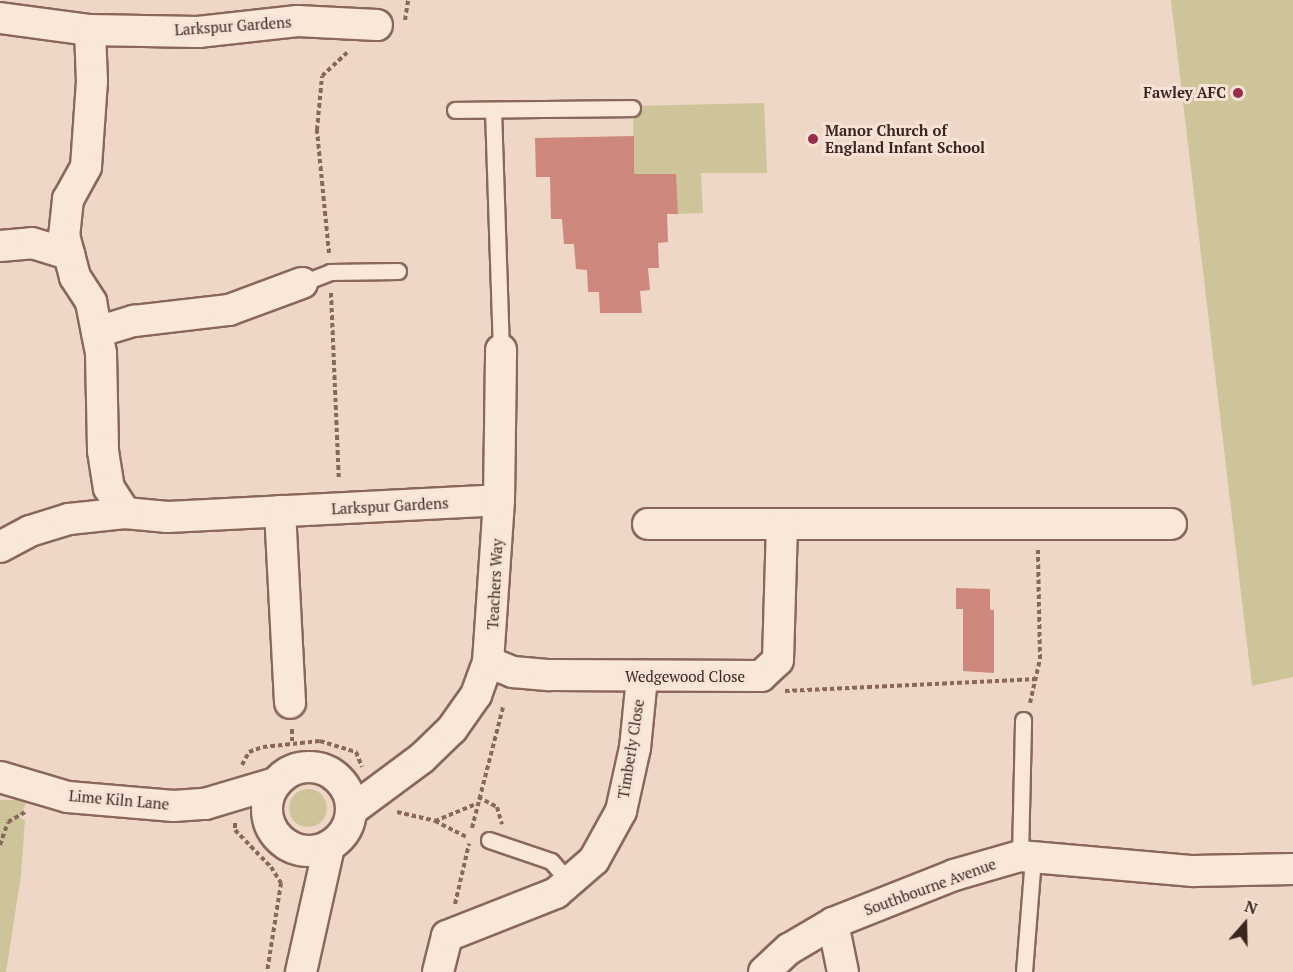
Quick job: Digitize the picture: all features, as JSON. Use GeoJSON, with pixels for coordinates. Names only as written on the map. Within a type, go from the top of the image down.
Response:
{"type":"FeatureCollection","features":[{"type":"Feature","properties":{"kind":"street","name":"Larkspur Gardens"},"geometry":{"type":"LineString","coordinates":[[0,18],[90,30],[198,32],[297,21],[377,25]]}},
{"type":"Feature","properties":{"kind":"street"},"geometry":{"type":"LineString","coordinates":[[90,30],[92,81],[86,167],[68,198],[64,235],[75,277],[91,302],[97,332],[104,461],[109,488],[125,513]]}},
{"type":"Feature","properties":{"kind":"street"},"geometry":{"type":"LineString","coordinates":[[0,246],[32,243],[69,254]]}},
{"type":"Feature","properties":{"kind":"street"},"geometry":{"type":"LineString","coordinates":[[97,332],[134,321],[229,310],[302,283]]}},
{"type":"Feature","properties":{"kind":"street","name":"Teachers Way"},"geometry":{"type":"LineString","coordinates":[[364,790],[422,758],[452,729],[476,695],[501,667],[499,500],[501,350]]}},
{"type":"Feature","properties":{"kind":"street","name":"Larkspur Gardens"},"geometry":{"type":"LineString","coordinates":[[0,547],[30,531],[69,519],[125,513],[168,517],[499,500]]}},
{"type":"Feature","properties":{"kind":"street"},"geometry":{"type":"LineString","coordinates":[[280,511],[290,703]]}},
{"type":"Feature","properties":{"kind":"street"},"geometry":{"type":"LineString","coordinates":[[648,524],[782,526],[1171,524]]}},
{"type":"Feature","properties":{"kind":"street","name":"Wedgewood Close"},"geometry":{"type":"LineString","coordinates":[[501,667],[642,678],[761,676],[778,660],[782,526]]}},
{"type":"Feature","properties":{"kind":"street","name":"Timberly Close"},"geometry":{"type":"LineString","coordinates":[[447,936],[556,893],[594,860],[621,811],[635,747],[642,678]]}},
{"type":"Feature","properties":{"kind":"street"},"geometry":{"type":"LineString","coordinates":[[292,848],[317,851],[329,847],[346,831],[364,790],[334,775],[310,767],[291,771],[276,783],[267,803],[270,824],[275,834],[292,848],[313,909]]}},
{"type":"Feature","properties":{"kind":"street","name":"Lime Kiln Lane"},"geometry":{"type":"LineString","coordinates":[[0,777],[68,797],[174,806],[205,804],[236,806],[270,824]]}},
{"type":"Feature","properties":{"kind":"street","name":"Lime Kiln Lane"},"geometry":{"type":"LineString","coordinates":[[236,806],[276,783]]}},
{"type":"Feature","properties":{"kind":"street"},"geometry":{"type":"LineString","coordinates":[[301,972],[313,909],[329,847]]}},
{"type":"Feature","properties":{"kind":"street","name":"Southbourne Avenue"},"geometry":{"type":"LineString","coordinates":[[764,972],[789,949],[833,923],[954,875],[1027,856],[1193,872],[1293,869]]}},
{"type":"Feature","properties":{"kind":"street"},"geometry":{"type":"LineString","coordinates":[[833,923],[843,972]]}},
{"type":"Feature","properties":{"kind":"street"},"geometry":{"type":"LineString","coordinates":[[438,972],[447,936]]}},
{"type":"Feature","properties":{"kind":"lane"},"geometry":{"type":"LineString","coordinates":[[455,110],[632,108]]}},
{"type":"Feature","properties":{"kind":"lane"},"geometry":{"type":"LineString","coordinates":[[494,110],[501,350]]}},
{"type":"Feature","properties":{"kind":"lane"},"geometry":{"type":"LineString","coordinates":[[302,283],[330,272],[398,271]]}},
{"type":"Feature","properties":{"kind":"lane"},"geometry":{"type":"LineString","coordinates":[[1023,720],[1027,856],[1024,972]]}},
{"type":"Feature","properties":{"kind":"lane"},"geometry":{"type":"LineString","coordinates":[[489,840],[551,861],[569,882]]}},
{"type":"Feature","properties":{"kind":"path"},"geometry":{"type":"LineString","coordinates":[[340,508],[330,272],[317,130],[322,76],[377,25],[405,21],[408,0]]}},
{"type":"Feature","properties":{"kind":"path"},"geometry":{"type":"LineString","coordinates":[[1023,720],[1038,679],[1038,525]]}},
{"type":"Feature","properties":{"kind":"path"},"geometry":{"type":"LineString","coordinates":[[447,936],[470,839],[501,667]]}},
{"type":"Feature","properties":{"kind":"path"},"geometry":{"type":"LineString","coordinates":[[761,676],[764,684],[791,691],[1038,679]]}},
{"type":"Feature","properties":{"kind":"path"},"geometry":{"type":"LineString","coordinates":[[267,972],[281,883],[271,867],[235,830],[242,761],[249,752],[263,747],[320,741],[343,746],[356,752],[364,790],[391,811],[435,821],[470,839]]}},
{"type":"Feature","properties":{"kind":"path"},"geometry":{"type":"LineString","coordinates":[[435,821],[476,804]]}},
{"type":"Feature","properties":{"kind":"path"},"geometry":{"type":"LineString","coordinates":[[0,822],[8,822],[28,811]]}},
{"type":"Feature","properties":{"kind":"path"},"geometry":{"type":"LineString","coordinates":[[0,846],[8,822]]}},
{"type":"Feature","properties":{"kind":"shaded area"},"geometry":{"type":"Polygon","coordinates":[[[1171,0],[1293,0],[1293,677],[1252,686],[1171,0]]]}},
{"type":"Feature","properties":{"kind":"shaded area"},"geometry":{"type":"Polygon","coordinates":[[[764,103],[767,173],[701,173],[703,213],[678,214],[634,174],[633,106],[764,103]]]}},
{"type":"Feature","properties":{"kind":"shaded area"},"geometry":{"type":"Polygon","coordinates":[[[308,789],[321,795],[327,808],[321,821],[308,827],[295,821],[289,808],[295,795],[308,789]]]}},
{"type":"Feature","properties":{"kind":"shaded area"},"geometry":{"type":"Polygon","coordinates":[[[0,800],[27,800],[20,818],[25,820],[21,875],[6,972],[0,972],[0,800]]]}},
{"type":"Feature","properties":{"kind":"building"},"geometry":{"type":"Polygon","coordinates":[[[634,136],[634,174],[676,174],[678,214],[667,214],[668,242],[658,243],[659,268],[648,268],[650,290],[640,291],[642,313],[600,313],[599,292],[588,292],[587,270],[576,269],[574,244],[564,244],[562,219],[551,219],[550,177],[536,177],[535,138],[634,136]]]}},
{"type":"Feature","properties":{"kind":"building"},"geometry":{"type":"Polygon","coordinates":[[[956,588],[990,589],[990,610],[994,610],[994,673],[963,671],[963,609],[956,609],[956,588]]]}},
{"type":"Feature","properties":{"kind":"place","name":"Fawley AFC"},"geometry":{"type":"Point","coordinates":[1238,93]}},
{"type":"Feature","properties":{"kind":"place","name":"Manor Church of England Infant School"},"geometry":{"type":"Point","coordinates":[813,139]}}]}
